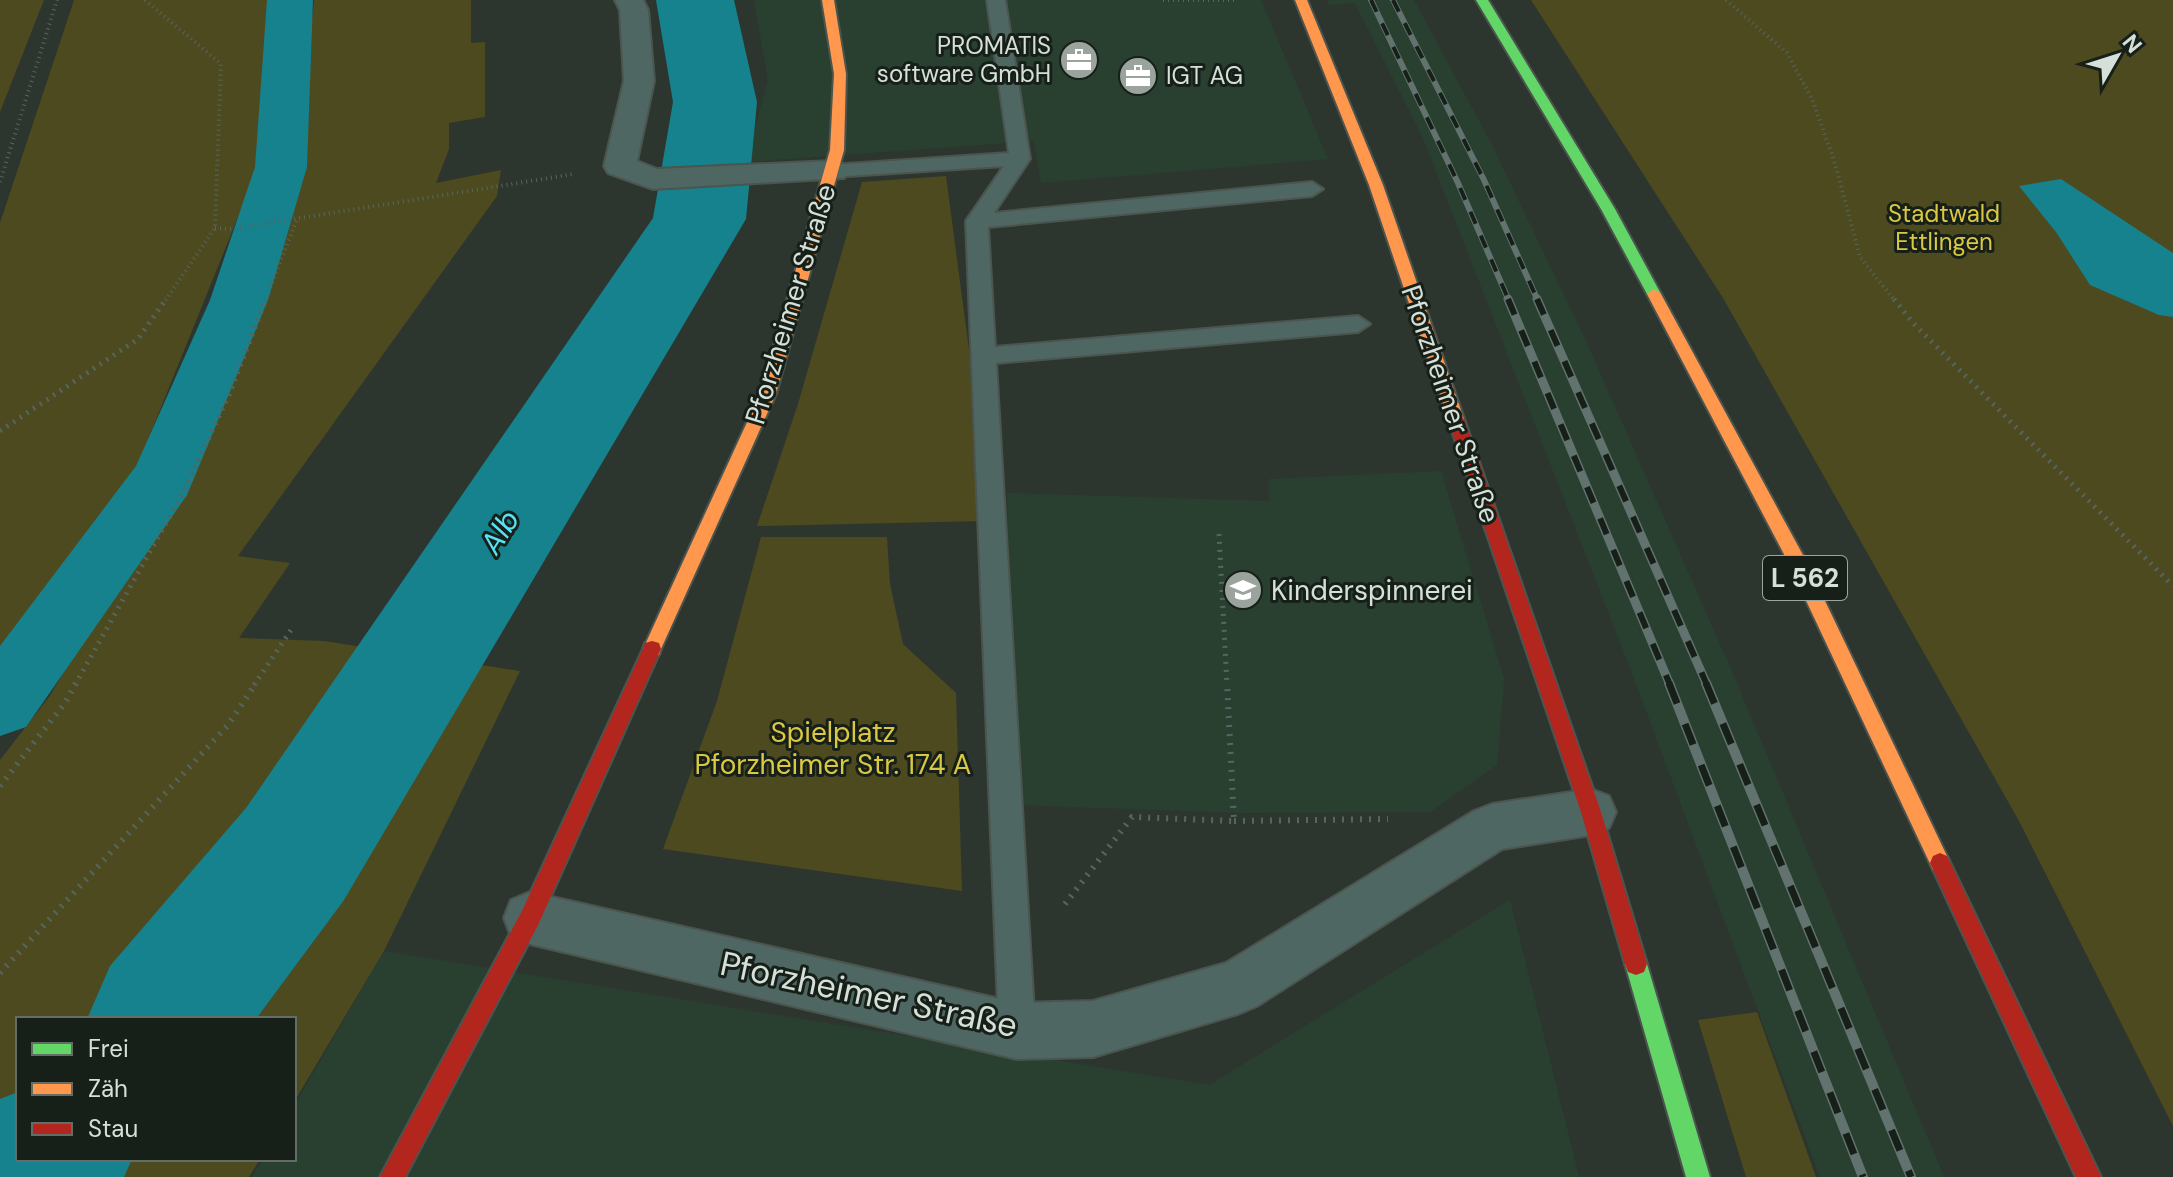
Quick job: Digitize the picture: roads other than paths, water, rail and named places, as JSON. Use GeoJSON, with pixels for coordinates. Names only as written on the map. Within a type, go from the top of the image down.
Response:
{"type":"FeatureCollection","features":[{"type":"Feature","properties":{"kind":"street","name":"Pforzheimer Straße"},"geometry":{"type":"LineString","coordinates":[[629,0],[634,10],[639,81],[620,166],[653,179],[832,171]]}},
{"type":"Feature","properties":{"kind":"street","name":"Pforzheimer Straße"},"geometry":{"type":"LineString","coordinates":[[392,1177],[530,918],[768,394],[837,150],[840,74],[828,0]]}},
{"type":"Feature","properties":{"kind":"street","name":"Pforzheimer Straße"},"geometry":{"type":"LineString","coordinates":[[1301,0],[1376,185],[1591,812],[1698,1177]]}},
{"type":"Feature","properties":{"kind":"street","name":"L 562"},"geometry":{"type":"LineString","coordinates":[[1482,0],[1608,209],[1795,557],[2089,1177]]}},
{"type":"Feature","properties":{"kind":"street","name":"Pforzheimer Straße"},"geometry":{"type":"LineString","coordinates":[[530,918],[1017,1031],[1093,1029],[1238,987],[1492,827],[1591,812]]}},
{"type":"Feature","properties":{"kind":"lane"},"geometry":{"type":"LineString","coordinates":[[996,0],[1020,159],[977,221],[1017,1031]]}},
{"type":"Feature","properties":{"kind":"lane","name":"Pforzheimer Straße"},"geometry":{"type":"LineString","coordinates":[[832,171],[1020,159]]}},
{"type":"Feature","properties":{"kind":"lane"},"geometry":{"type":"LineString","coordinates":[[977,221],[1312,189]]}},
{"type":"Feature","properties":{"kind":"lane"},"geometry":{"type":"LineString","coordinates":[[986,356],[1358,324]]}},
{"type":"Feature","properties":{"kind":"water"},"geometry":{"type":"Polygon","coordinates":[[[2061,179],[2173,253],[2173,317],[2159,315],[2090,285],[2056,232],[2019,186],[2061,179]]]}},
{"type":"Feature","properties":{"kind":"waterway"},"geometry":{"type":"LineString","coordinates":[[0,704],[164,478],[239,300],[281,167],[290,0]]}},
{"type":"Feature","properties":{"kind":"waterway","name":"Alb"},"geometry":{"type":"LineString","coordinates":[[165,1017],[295,854],[699,219],[715,102],[695,0]]}},
{"type":"Feature","properties":{"kind":"waterway","name":"Alb"},"geometry":{"type":"LineString","coordinates":[[36,1177],[49,1161]]}},
{"type":"Feature","properties":{"kind":"railway"},"geometry":{"type":"LineString","coordinates":[[1371,0],[1458,183],[1509,301]]}},
{"type":"Feature","properties":{"kind":"railway"},"geometry":{"type":"LineString","coordinates":[[1393,0],[1484,180],[1538,301]]}},
{"type":"Feature","properties":{"kind":"railway"},"geometry":{"type":"LineString","coordinates":[[1508,299],[1670,685]]}},
{"type":"Feature","properties":{"kind":"railway"},"geometry":{"type":"LineString","coordinates":[[1537,299],[1707,685]]}},
{"type":"Feature","properties":{"kind":"railway"},"geometry":{"type":"LineString","coordinates":[[1669,683],[1863,1177]]}},
{"type":"Feature","properties":{"kind":"railway"},"geometry":{"type":"LineString","coordinates":[[1706,683],[1911,1177]]}},
{"type":"Feature","properties":{"kind":"place","name":"PROMATIS software GmbH"},"geometry":{"type":"Point","coordinates":[1079,60]}},
{"type":"Feature","properties":{"kind":"place","name":"IGT AG"},"geometry":{"type":"Point","coordinates":[1138,76]}},
{"type":"Feature","properties":{"kind":"place","name":"Kinderspinnerei"},"geometry":{"type":"Point","coordinates":[1243,590]}},
{"type":"Feature","properties":{"kind":"park label","name":"Stadtwald Ettlingen"},"geometry":{"type":"Point","coordinates":[1944,228]}},
{"type":"Feature","properties":{"kind":"park label","name":"Spielplatz Pforzheimer Str. 174 A"},"geometry":{"type":"Point","coordinates":[833,748]}}]}
